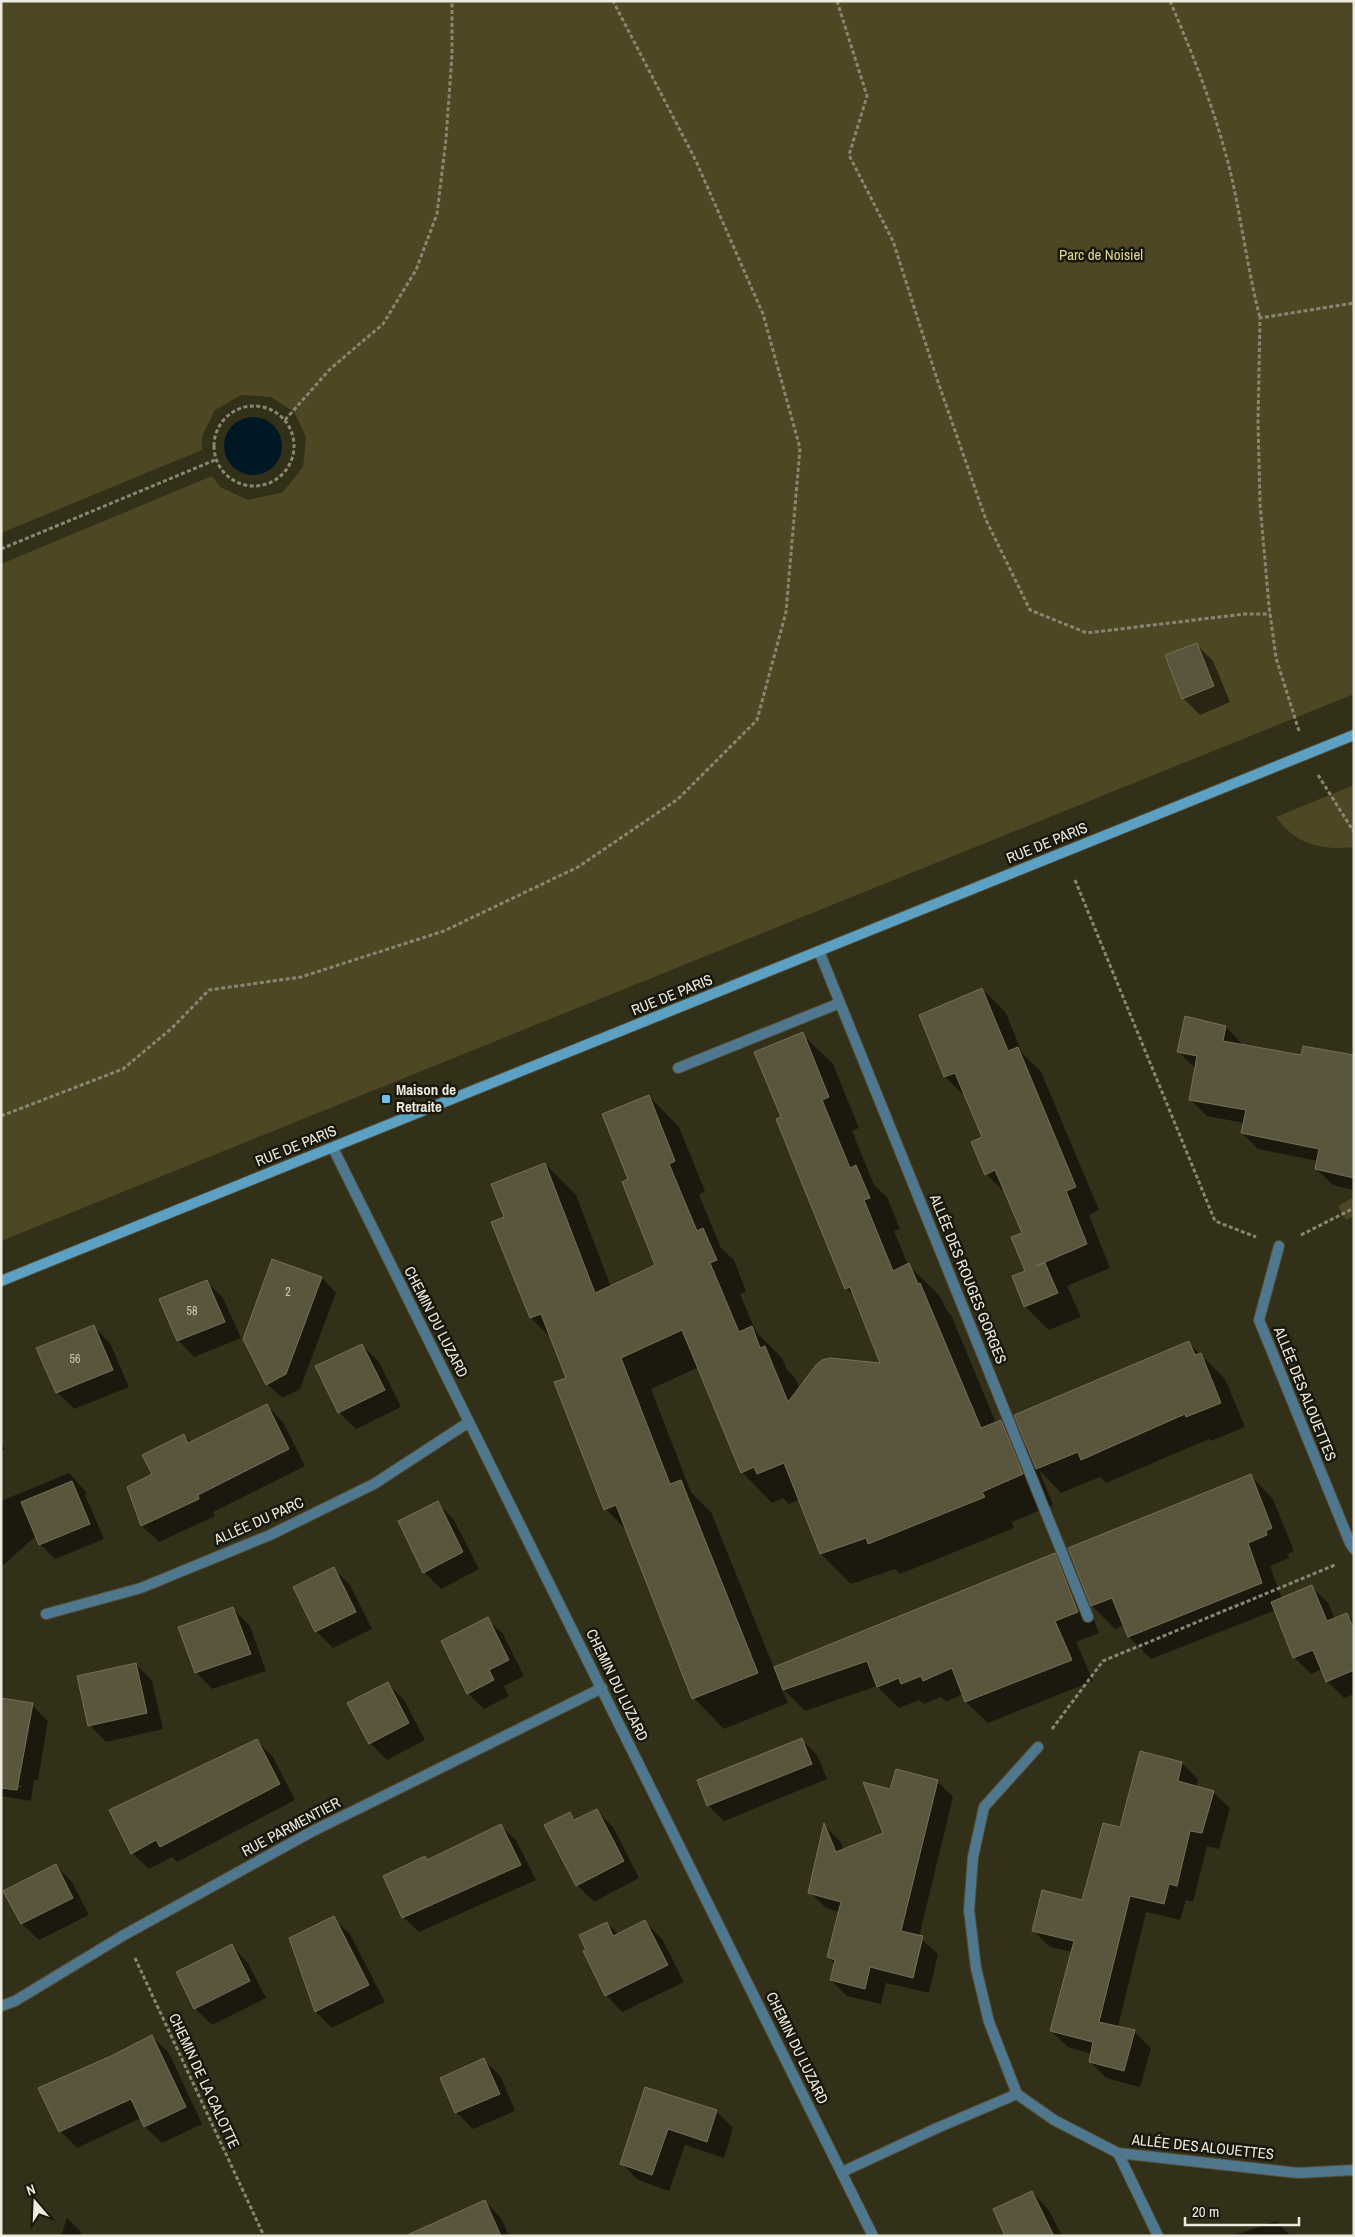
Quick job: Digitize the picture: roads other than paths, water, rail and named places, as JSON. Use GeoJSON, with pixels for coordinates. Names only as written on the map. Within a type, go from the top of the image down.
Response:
{"type":"FeatureCollection","features":[{"type":"Feature","properties":{"kind":"main road","name":"RUE DE PARIS"},"geometry":{"type":"LineString","coordinates":[[1,1281],[1354,736]]}},
{"type":"Feature","properties":{"kind":"street","name":"ALLÉE DES ROUGES GORGES"},"geometry":{"type":"LineString","coordinates":[[819,951],[1088,1617]]}},
{"type":"Feature","properties":{"kind":"street"},"geometry":{"type":"LineString","coordinates":[[678,1068],[840,1003]]}},
{"type":"Feature","properties":{"kind":"street","name":"CHEMIN DU LUZARD"},"geometry":{"type":"LineString","coordinates":[[333,1148],[873,2236]]}},
{"type":"Feature","properties":{"kind":"street","name":"ALLÉE DES ALOUETTES"},"geometry":{"type":"LineString","coordinates":[[1279,1246],[1259,1320],[1354,1549]]}},
{"type":"Feature","properties":{"kind":"street","name":"ALLÉE DU PARC"},"geometry":{"type":"LineString","coordinates":[[46,1614],[141,1588],[270,1535],[374,1484],[469,1422]]}},
{"type":"Feature","properties":{"kind":"street","name":"RUE PARMENTIER"},"geometry":{"type":"LineString","coordinates":[[1,2006],[15,2001],[124,1935],[313,1831],[602,1688]]}},
{"type":"Feature","properties":{"kind":"street"},"geometry":{"type":"LineString","coordinates":[[842,2172],[937,2128],[1017,2094],[989,2022],[976,1968],[969,1910],[973,1857],[984,1807],[1038,1747]]}},
{"type":"Feature","properties":{"kind":"street","name":"ALLÉE DES ALOUETTES"},"geometry":{"type":"LineString","coordinates":[[1017,2094],[1054,2120],[1118,2153],[1298,2173],[1354,2170]]}},
{"type":"Feature","properties":{"kind":"street"},"geometry":{"type":"LineString","coordinates":[[1118,2153],[1158,2236]]}},
{"type":"Feature","properties":{"kind":"water"},"geometry":{"type":"Polygon","coordinates":[[[253,417],[269,422],[277,430],[282,446],[277,462],[269,470],[253,475],[237,470],[229,462],[224,446],[229,430],[237,422],[253,417]]]}},
{"type":"Feature","properties":{"kind":"place","name":"Maison de Retraite"},"geometry":{"type":"Point","coordinates":[386,1099]}},
{"type":"Feature","properties":{"kind":"park label","name":"Parc de Noisiel"},"geometry":{"type":"Point","coordinates":[1101,255]}}]}
